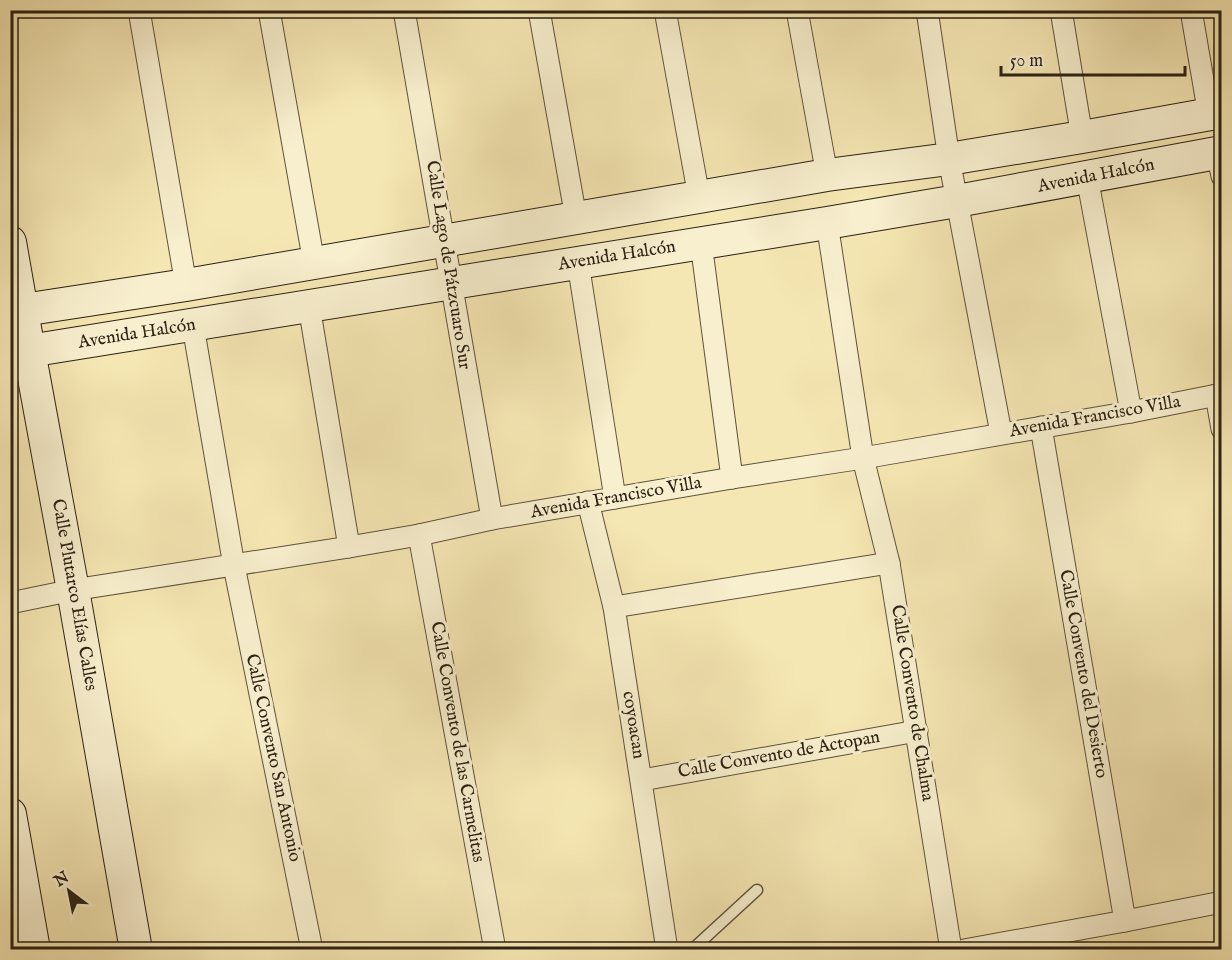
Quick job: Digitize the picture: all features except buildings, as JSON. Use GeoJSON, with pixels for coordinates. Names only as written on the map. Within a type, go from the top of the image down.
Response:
{"type":"FeatureCollection","features":[{"type":"Feature","properties":{"kind":"street"},"geometry":{"type":"LineString","coordinates":[[139,10],[186,285]]}},
{"type":"Feature","properties":{"kind":"street"},"geometry":{"type":"LineString","coordinates":[[269,10],[314,263]]}},
{"type":"Feature","properties":{"kind":"street","name":"Calle Lago de Pátzcuaro Sur"},"geometry":{"type":"LineString","coordinates":[[404,10],[492,519]]}},
{"type":"Feature","properties":{"kind":"street"},"geometry":{"type":"LineString","coordinates":[[539,10],[576,218]]}},
{"type":"Feature","properties":{"kind":"street"},"geometry":{"type":"LineString","coordinates":[[665,10],[699,197]]}},
{"type":"Feature","properties":{"kind":"street"},"geometry":{"type":"LineString","coordinates":[[797,10],[827,175]]}},
{"type":"Feature","properties":{"kind":"street"},"geometry":{"type":"LineString","coordinates":[[927,10],[949,159],[1001,433]]}},
{"type":"Feature","properties":{"kind":"street"},"geometry":{"type":"LineString","coordinates":[[1061,10],[1082,137]]}},
{"type":"Feature","properties":{"kind":"street"},"geometry":{"type":"LineString","coordinates":[[16,311],[186,285],[827,175],[949,159],[1215,113],[1191,10]]}},
{"type":"Feature","properties":{"kind":"street","name":"Avenida Halcón"},"geometry":{"type":"LineString","coordinates":[[20,353],[827,224],[1087,177],[1220,160]]}},
{"type":"Feature","properties":{"kind":"street"},"geometry":{"type":"LineString","coordinates":[[1087,177],[1131,412]]}},
{"type":"Feature","properties":{"kind":"street","name":"Calle Convento de Chalma"},"geometry":{"type":"LineString","coordinates":[[827,224],[863,458],[889,563],[951,950]]}},
{"type":"Feature","properties":{"kind":"street","name":"Calle Plutarco Elías Calles"},"geometry":{"type":"LineString","coordinates":[[10,242],[20,353],[73,590],[136,950]]}},
{"type":"Feature","properties":{"kind":"street"},"geometry":{"type":"LineString","coordinates":[[701,243],[732,478]]}},
{"type":"Feature","properties":{"kind":"street"},"geometry":{"type":"LineString","coordinates":[[578,262],[615,498]]}},
{"type":"Feature","properties":{"kind":"street"},"geometry":{"type":"LineString","coordinates":[[309,306],[349,547]]}},
{"type":"Feature","properties":{"kind":"street","name":"Calle Convento San Antonio"},"geometry":{"type":"LineString","coordinates":[[193,326],[234,566],[312,950]]}},
{"type":"Feature","properties":{"kind":"street"},"geometry":{"type":"LineString","coordinates":[[1219,395],[1221,429]]}},
{"type":"Feature","properties":{"kind":"street","name":"Avenida Francisco Villa"},"geometry":{"type":"LineString","coordinates":[[10,603],[73,590],[419,535],[588,502],[863,458],[1219,395]]}},
{"type":"Feature","properties":{"kind":"street","name":"Calle Convento del Desierto"},"geometry":{"type":"LineString","coordinates":[[1041,427],[1125,921]]}},
{"type":"Feature","properties":{"kind":"street","name":"coyoacan"},"geometry":{"type":"LineString","coordinates":[[588,502],[615,607],[668,950]]}},
{"type":"Feature","properties":{"kind":"street","name":"Calle Convento de las Carmelitas"},"geometry":{"type":"LineString","coordinates":[[419,535],[495,950]]}},
{"type":"Feature","properties":{"kind":"street"},"geometry":{"type":"LineString","coordinates":[[615,607],[889,563]]}},
{"type":"Feature","properties":{"kind":"street","name":"Calle Convento de Actopan"},"geometry":{"type":"LineString","coordinates":[[642,780],[917,730]]}},
{"type":"Feature","properties":{"kind":"street"},"geometry":{"type":"LineString","coordinates":[[10,814],[34,950]]}},
{"type":"Feature","properties":{"kind":"street"},"geometry":{"type":"LineString","coordinates":[[964,950],[1221,902]]}},
{"type":"Feature","properties":{"kind":"lane"},"geometry":{"type":"LineString","coordinates":[[689,950],[757,890]]}}]}
